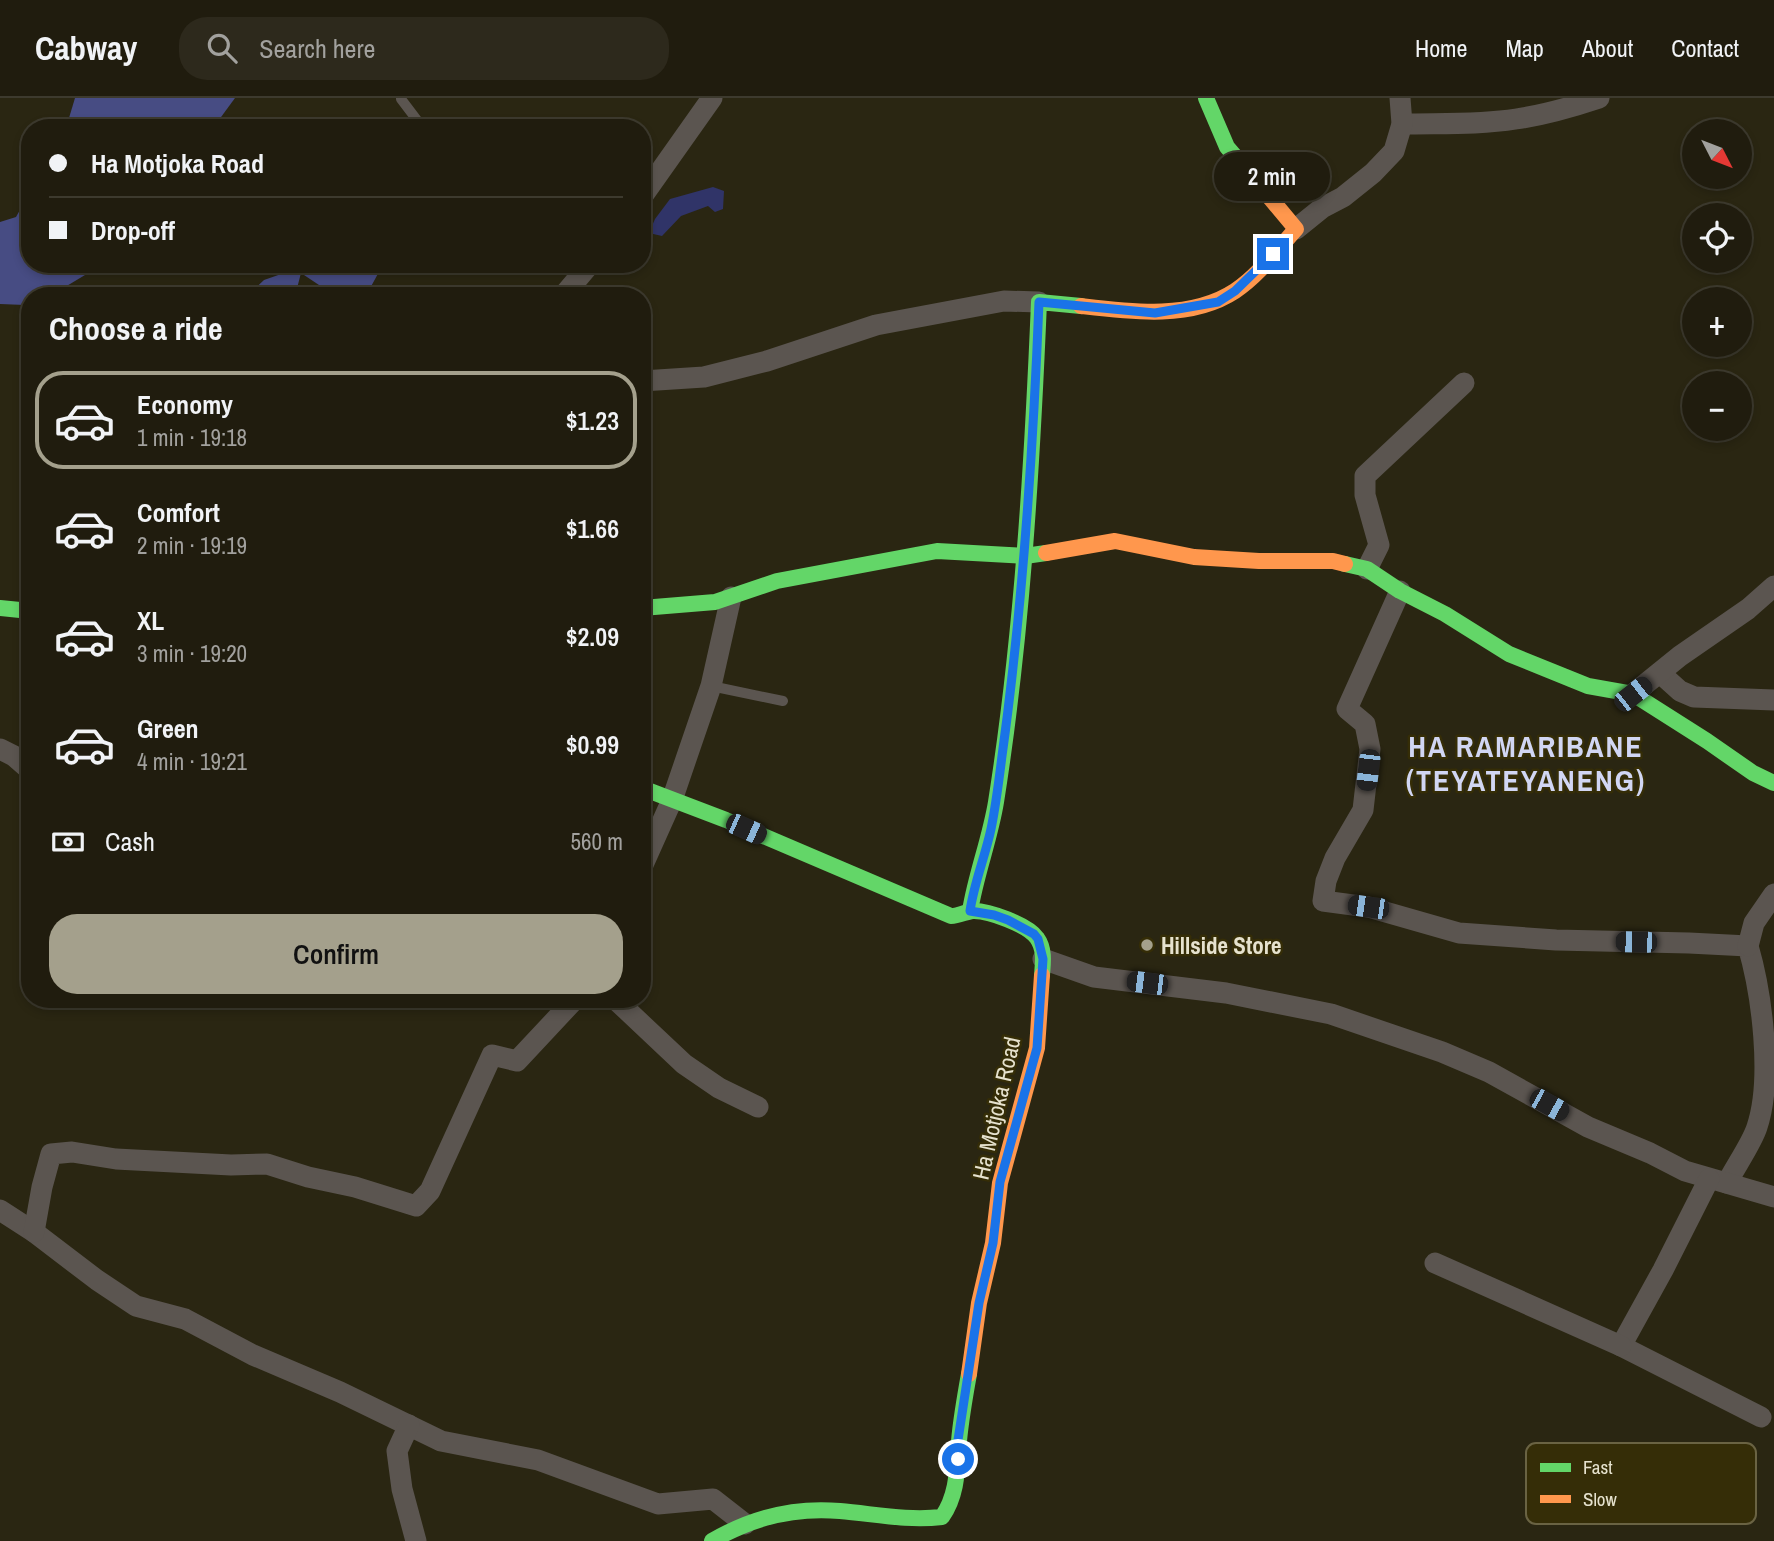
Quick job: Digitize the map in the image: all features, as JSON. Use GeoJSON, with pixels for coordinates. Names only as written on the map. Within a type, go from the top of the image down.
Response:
{"type":"FeatureCollection","features":[{"type":"Feature","properties":{"kind":"street"},"geometry":{"type":"LineString","coordinates":[[651,184],[712,98]]}},
{"type":"Feature","properties":{"kind":"street"},"geometry":{"type":"LineString","coordinates":[[1206,98],[1227,146],[1296,229]]}},
{"type":"Feature","properties":{"kind":"street"},"geometry":{"type":"LineString","coordinates":[[651,380],[704,377],[767,361],[876,325],[1004,301],[1155,313],[1218,302],[1250,278],[1296,229],[1322,208],[1343,197],[1373,173],[1394,151],[1402,124],[1400,98]]}},
{"type":"Feature","properties":{"kind":"street"},"geometry":{"type":"LineString","coordinates":[[1402,124],[1477,123],[1516,119],[1599,98]]}},
{"type":"Feature","properties":{"kind":"street"},"geometry":{"type":"LineString","coordinates":[[571,287],[583,273]]}},
{"type":"Feature","properties":{"kind":"street"},"geometry":{"type":"LineString","coordinates":[[970,911],[990,829],[1018,627],[1036,389],[1039,302]]}},
{"type":"Feature","properties":{"kind":"street"},"geometry":{"type":"LineString","coordinates":[[1367,569],[1379,545],[1365,495],[1365,476],[1464,383]]}},
{"type":"Feature","properties":{"kind":"street"},"geometry":{"type":"LineString","coordinates":[[651,607],[715,602],[777,581],[937,551],[1025,556],[1115,541],[1194,557],[1259,561],[1333,561],[1367,569],[1509,654],[1588,686],[1633,694],[1753,774],[1774,783]]}},
{"type":"Feature","properties":{"kind":"street"},"geometry":{"type":"LineString","coordinates":[[1633,694],[1680,656],[1748,609],[1774,586]]}},
{"type":"Feature","properties":{"kind":"street"},"geometry":{"type":"LineString","coordinates":[[1400,591],[1347,709],[1365,724],[1370,750],[1363,810],[1335,858],[1326,881],[1323,901],[1368,907],[1459,933],[1556,940],[1748,946]]}},
{"type":"Feature","properties":{"kind":"street"},"geometry":{"type":"LineString","coordinates":[[651,847],[672,800],[712,685],[731,597]]}},
{"type":"Feature","properties":{"kind":"street"},"geometry":{"type":"LineString","coordinates":[[0,608],[21,600]]}},
{"type":"Feature","properties":{"kind":"street"},"geometry":{"type":"LineString","coordinates":[[0,608],[21,610]]}},
{"type":"Feature","properties":{"kind":"street"},"geometry":{"type":"LineString","coordinates":[[1660,673],[1680,691],[1695,697],[1774,700]]}},
{"type":"Feature","properties":{"kind":"street"},"geometry":{"type":"LineString","coordinates":[[0,749],[21,762]]}},
{"type":"Feature","properties":{"kind":"street"},"geometry":{"type":"LineString","coordinates":[[651,792],[726,820],[951,916],[970,911],[1008,920],[1034,934],[1043,959],[1094,977],[1226,993],[1331,1014],[1442,1052],[1489,1072],[1588,1127],[1685,1171],[1774,1197]]}},
{"type":"Feature","properties":{"kind":"street"},"geometry":{"type":"LineString","coordinates":[[1620,1346],[1718,1181],[1757,1128],[1765,1090],[1763,1034],[1758,991],[1748,946],[1754,923],[1774,894]]}},
{"type":"Feature","properties":{"kind":"street","name":"Ha Motjoka Road"},"geometry":{"type":"LineString","coordinates":[[712,1541],[745,1524],[775,1514],[800,1510],[928,1519],[942,1517],[949,1507],[957,1478],[958,1440],[979,1303],[993,1243],[1000,1182],[1037,1048],[1043,959]]}},
{"type":"Feature","properties":{"kind":"street"},"geometry":{"type":"LineString","coordinates":[[34,1231],[51,1154],[72,1153],[116,1159],[218,1164],[267,1164],[416,1206],[429,1191],[492,1055],[517,1061],[567,1008]]}},
{"type":"Feature","properties":{"kind":"street"},"geometry":{"type":"LineString","coordinates":[[625,1008],[684,1064],[719,1088],[758,1107]]}},
{"type":"Feature","properties":{"kind":"street"},"geometry":{"type":"LineString","coordinates":[[0,1210],[34,1231],[97,1280],[136,1306],[185,1320],[253,1355],[340,1392],[441,1441],[538,1460],[658,1504],[713,1499],[745,1524]]}},
{"type":"Feature","properties":{"kind":"street"},"geometry":{"type":"LineString","coordinates":[[1435,1263],[1620,1346],[1761,1417]]}},
{"type":"Feature","properties":{"kind":"street"},"geometry":{"type":"LineString","coordinates":[[409,1425],[397,1451],[402,1489],[416,1541]]}},
{"type":"Feature","properties":{"kind":"lane"},"geometry":{"type":"LineString","coordinates":[[401,99],[416,119]]}},
{"type":"Feature","properties":{"kind":"lane"},"geometry":{"type":"LineString","coordinates":[[712,685],[783,701]]}},
{"type":"Feature","properties":{"kind":"shaded area"},"geometry":{"type":"Polygon","coordinates":[[[75,98],[235,98],[220,119],[69,119],[75,98]]]}},
{"type":"Feature","properties":{"kind":"shaded area"},"geometry":{"type":"Polygon","coordinates":[[[713,187],[724,191],[723,209],[715,212],[708,206],[681,216],[662,236],[651,233],[655,219],[670,199],[713,187]]]}},
{"type":"Feature","properties":{"kind":"shaded area"},"geometry":{"type":"Polygon","coordinates":[[[21,208],[21,273],[88,273],[65,287],[21,287],[21,305],[0,304],[0,222],[16,217],[21,208]]]}},
{"type":"Feature","properties":{"kind":"shaded area"},"geometry":{"type":"Polygon","coordinates":[[[284,273],[301,273],[297,287],[257,287],[264,280],[284,273]]]}},
{"type":"Feature","properties":{"kind":"shaded area"},"geometry":{"type":"Polygon","coordinates":[[[301,273],[378,273],[371,287],[322,287],[301,273]]]}},
{"type":"Feature","properties":{"kind":"traffic: fast"},"geometry":{"type":"LineString","coordinates":[[1206,98],[1227,147],[1251,175]]}},
{"type":"Feature","properties":{"kind":"traffic: fast"},"geometry":{"type":"LineString","coordinates":[[970,911],[996,802],[1013,678],[1029,490],[1039,302],[1081,306]]}},
{"type":"Feature","properties":{"kind":"traffic: fast"},"geometry":{"type":"LineString","coordinates":[[651,607],[715,602],[777,581],[937,551],[1025,556],[1046,553]]}},
{"type":"Feature","properties":{"kind":"traffic: fast"},"geometry":{"type":"LineString","coordinates":[[1345,564],[1367,569],[1509,654],[1588,686],[1633,694],[1753,773],[1774,783]]}},
{"type":"Feature","properties":{"kind":"traffic: fast"},"geometry":{"type":"LineString","coordinates":[[0,608],[21,610]]}},
{"type":"Feature","properties":{"kind":"traffic: fast"},"geometry":{"type":"LineString","coordinates":[[651,791],[726,820],[951,916],[979,911],[1017,923],[1040,942],[1043,956],[1042,975]]}},
{"type":"Feature","properties":{"kind":"traffic: fast"},"geometry":{"type":"LineString","coordinates":[[712,1541],[758,1520],[806,1511],[840,1511],[904,1518],[942,1517],[956,1480],[969,1374]]}},
{"type":"Feature","properties":{"kind":"traffic: slow"},"geometry":{"type":"LineString","coordinates":[[1081,306],[1140,312],[1180,310],[1218,300],[1244,285],[1296,229],[1251,175]]}},
{"type":"Feature","properties":{"kind":"traffic: slow"},"geometry":{"type":"LineString","coordinates":[[1046,553],[1115,541],[1194,557],[1259,561],[1333,561],[1345,564]]}},
{"type":"Feature","properties":{"kind":"traffic: slow"},"geometry":{"type":"LineString","coordinates":[[969,1374],[979,1303],[993,1243],[1000,1183],[1037,1048],[1042,975]]}},
{"type":"Feature","properties":{"kind":"place","name":"Hillside Store"},"geometry":{"type":"Point","coordinates":[1147,945]}},
{"type":"Feature","properties":{"kind":"district","name":"HA RAMARIBANE (TEYATEYANENG)"},"geometry":{"type":"Point","coordinates":[1526,763]}},
{"type":"Feature","properties":{"kind":"route"},"geometry":{"type":"LineString","coordinates":[[958,1459],[958,1440],[975,1326],[993,1243],[1000,1182],[1037,1048],[1042,982],[1042,950],[1034,934],[1008,920],[970,911],[990,829],[1018,627],[1036,389],[1039,302],[1155,313],[1189,308],[1218,302],[1250,278],[1273,254]]}}]}
